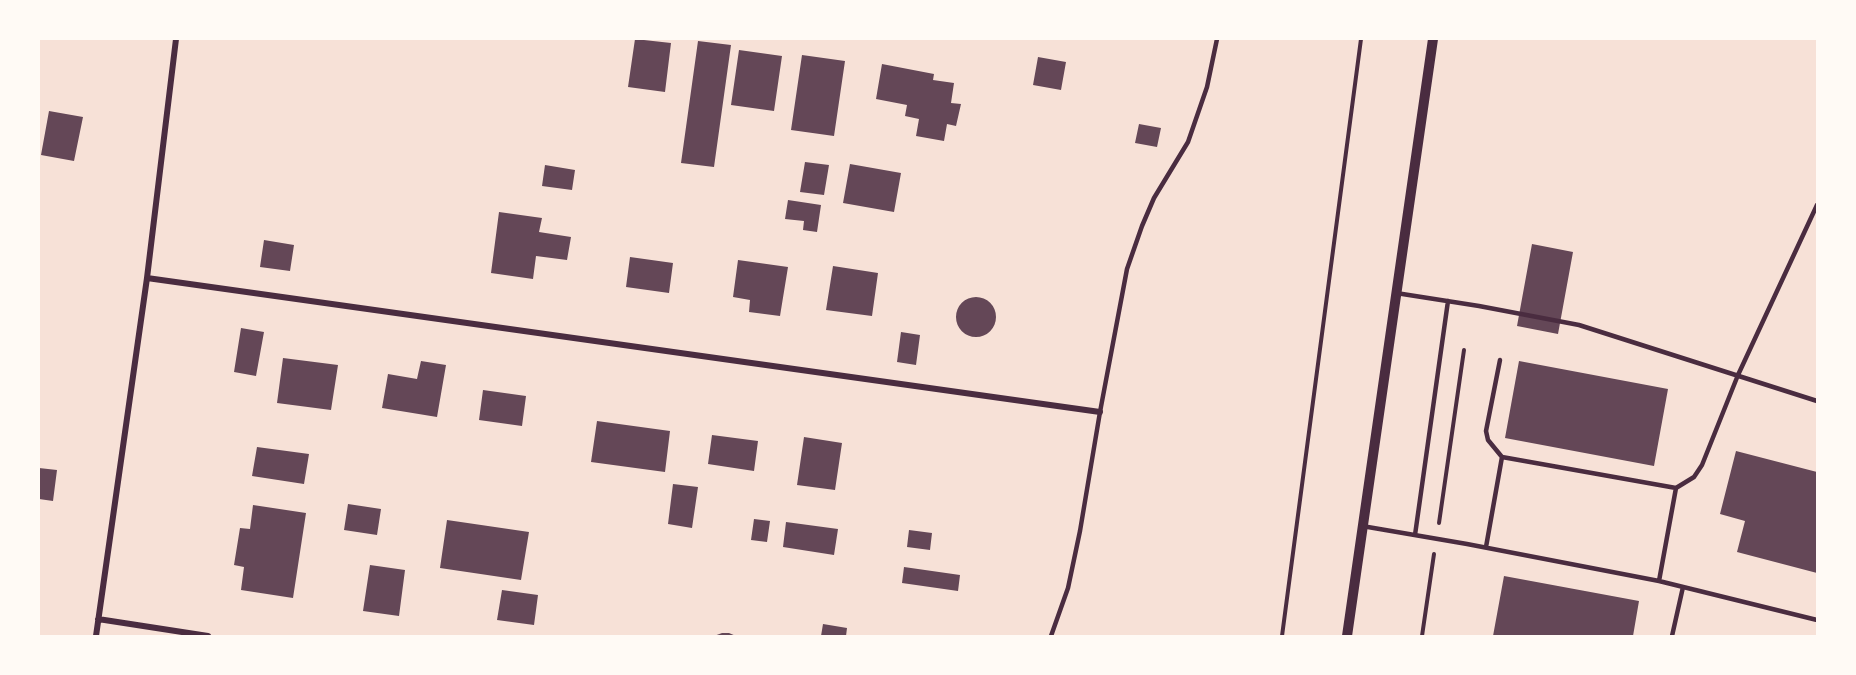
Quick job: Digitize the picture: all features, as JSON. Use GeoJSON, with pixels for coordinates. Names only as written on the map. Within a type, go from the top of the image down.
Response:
{"type":"FeatureCollection","features":[{"type":"Feature","properties":{"kind":"street"},"geometry":{"type":"LineString","coordinates":[[96,636],[147,278],[176,39]]}},
{"type":"Feature","properties":{"kind":"street"},"geometry":{"type":"LineString","coordinates":[[1347,636],[1433,39]]}},
{"type":"Feature","properties":{"kind":"street"},"geometry":{"type":"LineString","coordinates":[[147,278],[1100,412]]}},
{"type":"Feature","properties":{"kind":"street"},"geometry":{"type":"LineString","coordinates":[[99,619],[208,636]]}},
{"type":"Feature","properties":{"kind":"lane"},"geometry":{"type":"LineString","coordinates":[[1051,636],[1068,588],[1080,531],[1127,270],[1154,198],[1188,142],[1207,87],[1217,39]]}},
{"type":"Feature","properties":{"kind":"lane"},"geometry":{"type":"LineString","coordinates":[[1500,360],[1486,431],[1488,440],[1502,457],[1676,488],[1694,477],[1702,465],[1738,375],[1817,205]]}},
{"type":"Feature","properties":{"kind":"lane"},"geometry":{"type":"LineString","coordinates":[[1395,293],[1579,325],[1817,400]]}},
{"type":"Feature","properties":{"kind":"lane"},"geometry":{"type":"LineString","coordinates":[[1414,535],[1448,301]]}},
{"type":"Feature","properties":{"kind":"lane"},"geometry":{"type":"LineString","coordinates":[[1486,547],[1502,457]]}},
{"type":"Feature","properties":{"kind":"lane"},"geometry":{"type":"LineString","coordinates":[[1659,581],[1676,488]]}},
{"type":"Feature","properties":{"kind":"lane"},"geometry":{"type":"LineString","coordinates":[[1362,526],[1486,547],[1659,581],[1817,620]]}},
{"type":"Feature","properties":{"kind":"lane"},"geometry":{"type":"LineString","coordinates":[[1672,636],[1683,587]]}},
{"type":"Feature","properties":{"kind":"path"},"geometry":{"type":"LineString","coordinates":[[1282,636],[1361,39]]}},
{"type":"Feature","properties":{"kind":"path"},"geometry":{"type":"LineString","coordinates":[[1422,636],[1464,350]]}},
{"type":"Feature","properties":{"kind":"building"},"geometry":{"type":"Polygon","coordinates":[[[635,39],[671,43],[665,92],[628,87],[635,39]]]}},
{"type":"Feature","properties":{"kind":"building"},"geometry":{"type":"Polygon","coordinates":[[[698,41],[731,45],[714,167],[681,163],[698,41]]]}},
{"type":"Feature","properties":{"kind":"building"},"geometry":{"type":"Polygon","coordinates":[[[739,50],[782,56],[774,111],[731,105],[739,50]]]}},
{"type":"Feature","properties":{"kind":"building"},"geometry":{"type":"Polygon","coordinates":[[[802,55],[845,61],[834,136],[791,130],[802,55]]]}},
{"type":"Feature","properties":{"kind":"building"},"geometry":{"type":"Polygon","coordinates":[[[1038,57],[1066,62],[1061,90],[1033,85],[1038,57]]]}},
{"type":"Feature","properties":{"kind":"building"},"geometry":{"type":"Polygon","coordinates":[[[882,64],[934,74],[933,80],[954,83],[951,103],[961,104],[956,126],[947,124],[944,141],[916,136],[919,119],[905,116],[907,105],[876,99],[882,64]]]}},
{"type":"Feature","properties":{"kind":"building"},"geometry":{"type":"Polygon","coordinates":[[[49,111],[83,117],[74,161],[41,155],[49,111]]]}},
{"type":"Feature","properties":{"kind":"building"},"geometry":{"type":"Polygon","coordinates":[[[1139,124],[1161,128],[1157,147],[1135,143],[1139,124]]]}},
{"type":"Feature","properties":{"kind":"building"},"geometry":{"type":"Polygon","coordinates":[[[805,162],[829,165],[824,195],[800,192],[805,162]]]}},
{"type":"Feature","properties":{"kind":"building"},"geometry":{"type":"Polygon","coordinates":[[[850,164],[901,173],[894,212],[843,203],[850,164]]]}},
{"type":"Feature","properties":{"kind":"building"},"geometry":{"type":"Polygon","coordinates":[[[545,165],[575,170],[572,190],[542,186],[545,165]]]}},
{"type":"Feature","properties":{"kind":"building"},"geometry":{"type":"Polygon","coordinates":[[[788,200],[821,205],[817,232],[803,230],[804,221],[785,219],[788,200]]]}},
{"type":"Feature","properties":{"kind":"building"},"geometry":{"type":"Polygon","coordinates":[[[499,212],[542,218],[539,232],[571,237],[567,260],[536,256],[533,279],[491,273],[499,212]]]}},
{"type":"Feature","properties":{"kind":"building"},"geometry":{"type":"Polygon","coordinates":[[[264,240],[294,245],[290,271],[260,267],[264,240]]]}},
{"type":"Feature","properties":{"kind":"building"},"geometry":{"type":"Polygon","coordinates":[[[1532,244],[1573,252],[1558,334],[1517,326],[1532,244]]]}},
{"type":"Feature","properties":{"kind":"building"},"geometry":{"type":"Polygon","coordinates":[[[630,257],[673,263],[669,293],[626,287],[630,257]]]}},
{"type":"Feature","properties":{"kind":"building"},"geometry":{"type":"Polygon","coordinates":[[[738,260],[788,267],[780,316],[749,312],[750,300],[733,297],[738,260]]]}},
{"type":"Feature","properties":{"kind":"building"},"geometry":{"type":"Polygon","coordinates":[[[833,266],[878,273],[872,316],[826,310],[833,266]]]}},
{"type":"Feature","properties":{"kind":"building"},"geometry":{"type":"Polygon","coordinates":[[[976,297],[990,303],[996,317],[990,331],[976,337],[962,331],[956,317],[962,303],[976,297]]]}},
{"type":"Feature","properties":{"kind":"building"},"geometry":{"type":"Polygon","coordinates":[[[241,328],[264,332],[256,376],[234,372],[241,328]]]}},
{"type":"Feature","properties":{"kind":"building"},"geometry":{"type":"Polygon","coordinates":[[[901,332],[920,335],[916,365],[897,362],[901,332]]]}},
{"type":"Feature","properties":{"kind":"building"},"geometry":{"type":"Polygon","coordinates":[[[283,358],[338,365],[331,410],[277,403],[283,358]]]}},
{"type":"Feature","properties":{"kind":"building"},"geometry":{"type":"Polygon","coordinates":[[[421,361],[446,365],[437,417],[382,408],[388,374],[417,379],[421,361]]]}},
{"type":"Feature","properties":{"kind":"building"},"geometry":{"type":"Polygon","coordinates":[[[1519,361],[1668,389],[1654,466],[1505,438],[1519,361]]]}},
{"type":"Feature","properties":{"kind":"building"},"geometry":{"type":"Polygon","coordinates":[[[483,390],[526,396],[522,426],[479,420],[483,390]]]}},
{"type":"Feature","properties":{"kind":"building"},"geometry":{"type":"Polygon","coordinates":[[[597,421],[670,431],[665,472],[591,462],[597,421]]]}},
{"type":"Feature","properties":{"kind":"building"},"geometry":{"type":"Polygon","coordinates":[[[712,435],[758,441],[754,471],[708,464],[712,435]]]}},
{"type":"Feature","properties":{"kind":"building"},"geometry":{"type":"Polygon","coordinates":[[[804,437],[842,443],[835,490],[797,485],[804,437]]]}},
{"type":"Feature","properties":{"kind":"building"},"geometry":{"type":"Polygon","coordinates":[[[257,447],[309,454],[304,484],[252,476],[257,447]]]}},
{"type":"Feature","properties":{"kind":"building"},"geometry":{"type":"Polygon","coordinates":[[[1736,451],[1817,472],[1817,573],[1737,552],[1745,521],[1720,514],[1736,451]]]}},
{"type":"Feature","properties":{"kind":"building"},"geometry":{"type":"Polygon","coordinates":[[[39,468],[57,470],[53,501],[39,499],[39,468]]]}},
{"type":"Feature","properties":{"kind":"building"},"geometry":{"type":"Polygon","coordinates":[[[673,484],[698,487],[692,528],[668,524],[673,484]]]}},
{"type":"Feature","properties":{"kind":"building"},"geometry":{"type":"Polygon","coordinates":[[[348,504],[381,509],[377,535],[344,530],[348,504]]]}},
{"type":"Feature","properties":{"kind":"building"},"geometry":{"type":"Polygon","coordinates":[[[253,505],[306,513],[293,598],[241,590],[244,567],[234,565],[240,528],[250,529],[253,505]]]}},
{"type":"Feature","properties":{"kind":"building"},"geometry":{"type":"Polygon","coordinates":[[[754,519],[770,521],[767,542],[751,540],[754,519]]]}},
{"type":"Feature","properties":{"kind":"building"},"geometry":{"type":"Polygon","coordinates":[[[447,520],[529,532],[521,580],[440,568],[447,520]]]}},
{"type":"Feature","properties":{"kind":"building"},"geometry":{"type":"Polygon","coordinates":[[[786,522],[838,529],[834,555],[783,547],[786,522]]]}},
{"type":"Feature","properties":{"kind":"building"},"geometry":{"type":"Polygon","coordinates":[[[909,530],[932,533],[930,550],[907,547],[909,530]]]}},
{"type":"Feature","properties":{"kind":"building"},"geometry":{"type":"Polygon","coordinates":[[[370,565],[405,570],[399,616],[363,611],[370,565]]]}},
{"type":"Feature","properties":{"kind":"building"},"geometry":{"type":"Polygon","coordinates":[[[904,567],[960,575],[958,591],[902,583],[904,567]]]}},
{"type":"Feature","properties":{"kind":"building"},"geometry":{"type":"Polygon","coordinates":[[[1504,576],[1639,601],[1633,636],[1493,636],[1504,576]]]}},
{"type":"Feature","properties":{"kind":"building"},"geometry":{"type":"Polygon","coordinates":[[[502,590],[538,595],[534,625],[497,620],[502,590]]]}},
{"type":"Feature","properties":{"kind":"building"},"geometry":{"type":"Polygon","coordinates":[[[823,624],[847,628],[846,636],[821,636],[823,624]]]}},
{"type":"Feature","properties":{"kind":"building"},"geometry":{"type":"Polygon","coordinates":[[[729,633],[736,636],[714,636],[729,633]]]}}]}
